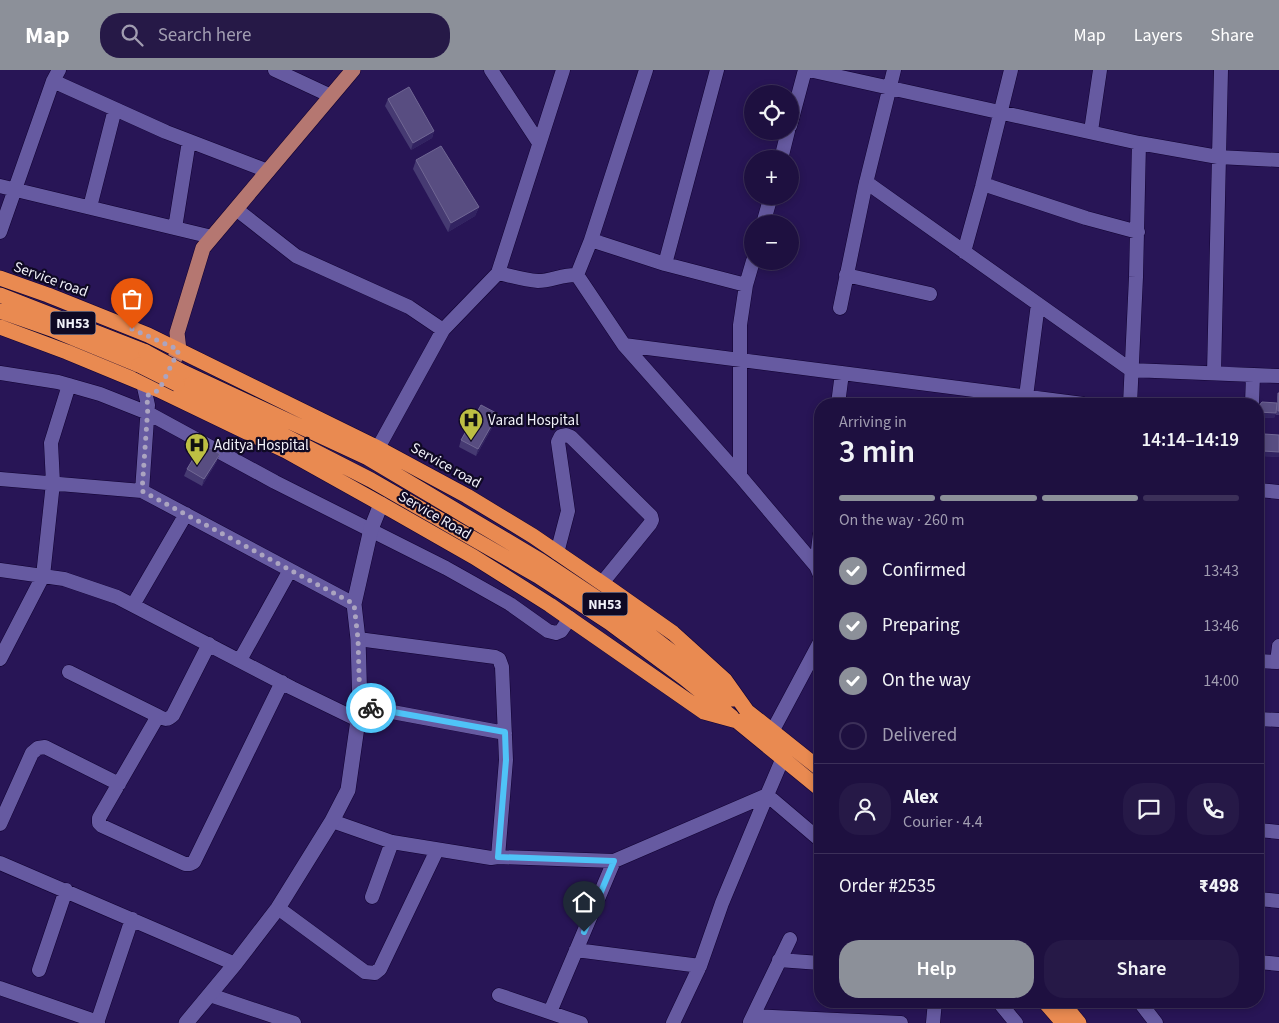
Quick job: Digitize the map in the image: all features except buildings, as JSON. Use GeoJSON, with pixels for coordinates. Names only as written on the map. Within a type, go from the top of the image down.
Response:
{"type":"FeatureCollection","features":[{"type":"Feature","properties":{"kind":"highway","name":"Service road"},"geometry":{"type":"LineString","coordinates":[[0,278],[48,295],[179,350],[378,448],[467,496],[558,553],[673,633],[725,680],[742,716],[773,730],[814,765]]}},
{"type":"Feature","properties":{"kind":"highway","name":"NH53"},"geometry":{"type":"LineString","coordinates":[[0,295],[142,359],[371,480],[538,576],[610,622],[684,678],[742,716]]}},
{"type":"Feature","properties":{"kind":"highway","name":"NH53"},"geometry":{"type":"LineString","coordinates":[[0,311],[142,359]]}},
{"type":"Feature","properties":{"kind":"highway","name":"Service Road"},"geometry":{"type":"LineString","coordinates":[[0,327],[67,352],[286,451],[381,504],[474,557],[570,618],[704,712],[742,716],[782,760],[814,784]]}},
{"type":"Feature","properties":{"kind":"highway"},"geometry":{"type":"LineString","coordinates":[[1050,1008],[1063,1023]]}},
{"type":"Feature","properties":{"kind":"highway"},"geometry":{"type":"LineString","coordinates":[[1067,1008],[1079,1023]]}},
{"type":"Feature","properties":{"kind":"main road"},"geometry":{"type":"LineString","coordinates":[[149,390],[179,350],[177,333],[203,248],[331,96],[348,72]]}},
{"type":"Feature","properties":{"kind":"main road"},"geometry":{"type":"LineString","coordinates":[[149,390],[164,343],[177,333]]}},
{"type":"Feature","properties":{"kind":"street"},"geometry":{"type":"LineString","coordinates":[[276,70],[331,96]]}},
{"type":"Feature","properties":{"kind":"street"},"geometry":{"type":"LineString","coordinates":[[491,70],[539,143]]}},
{"type":"Feature","properties":{"kind":"street"},"geometry":{"type":"LineString","coordinates":[[378,448],[443,330],[498,273],[563,70]]}},
{"type":"Feature","properties":{"kind":"street"},"geometry":{"type":"LineString","coordinates":[[577,275],[591,240],[646,70]]}},
{"type":"Feature","properties":{"kind":"street"},"geometry":{"type":"LineString","coordinates":[[665,264],[717,70]]}},
{"type":"Feature","properties":{"kind":"street"},"geometry":{"type":"LineString","coordinates":[[799,96],[807,70],[1140,143],[1218,157],[1279,160]]}},
{"type":"Feature","properties":{"kind":"street"},"geometry":{"type":"LineString","coordinates":[[840,308],[866,182],[894,70]]}},
{"type":"Feature","properties":{"kind":"street"},"geometry":{"type":"LineString","coordinates":[[964,252],[1011,70]]}},
{"type":"Feature","properties":{"kind":"street"},"geometry":{"type":"LineString","coordinates":[[1091,131],[1100,70]]}},
{"type":"Feature","properties":{"kind":"street"},"geometry":{"type":"LineString","coordinates":[[1214,373],[1221,70]]}},
{"type":"Feature","properties":{"kind":"street"},"geometry":{"type":"LineString","coordinates":[[0,232],[56,76],[114,109],[268,171]]}},
{"type":"Feature","properties":{"kind":"street"},"geometry":{"type":"LineString","coordinates":[[90,207],[114,109]]}},
{"type":"Feature","properties":{"kind":"street"},"geometry":{"type":"LineString","coordinates":[[175,228],[190,141]]}},
{"type":"Feature","properties":{"kind":"street"},"geometry":{"type":"LineString","coordinates":[[1130,398],[1140,143]]}},
{"type":"Feature","properties":{"kind":"street"},"geometry":{"type":"LineString","coordinates":[[866,182],[1131,370],[1279,376]]}},
{"type":"Feature","properties":{"kind":"street"},"geometry":{"type":"LineString","coordinates":[[983,184],[1086,218],[1138,232]]}},
{"type":"Feature","properties":{"kind":"street"},"geometry":{"type":"LineString","coordinates":[[0,186],[212,237]]}},
{"type":"Feature","properties":{"kind":"street"},"geometry":{"type":"LineString","coordinates":[[236,209],[296,256],[409,307],[443,330]]}},
{"type":"Feature","properties":{"kind":"street"},"geometry":{"type":"LineString","coordinates":[[591,240],[665,264],[746,284]]}},
{"type":"Feature","properties":{"kind":"street"},"geometry":{"type":"LineString","coordinates":[[740,476],[740,325],[746,284],[750,270]]}},
{"type":"Feature","properties":{"kind":"street"},"geometry":{"type":"LineString","coordinates":[[498,273],[537,281],[577,275]]}},
{"type":"Feature","properties":{"kind":"street"},"geometry":{"type":"LineString","coordinates":[[577,275],[624,344],[740,476],[814,565]]}},
{"type":"Feature","properties":{"kind":"street"},"geometry":{"type":"LineString","coordinates":[[846,275],[930,294]]}},
{"type":"Feature","properties":{"kind":"street"},"geometry":{"type":"LineString","coordinates":[[1025,398],[1038,304]]}},
{"type":"Feature","properties":{"kind":"street"},"geometry":{"type":"LineString","coordinates":[[624,344],[842,372],[1012,398]]}},
{"type":"Feature","properties":{"kind":"street"},"geometry":{"type":"LineString","coordinates":[[839,398],[842,372]]}},
{"type":"Feature","properties":{"kind":"street"},"geometry":{"type":"LineString","coordinates":[[0,373],[58,382],[100,394],[148,413],[275,482],[371,529],[510,604],[548,631],[556,633],[560,631],[570,618]]}},
{"type":"Feature","properties":{"kind":"street"},"geometry":{"type":"LineString","coordinates":[[1252,398],[1253,375]]}},
{"type":"Feature","properties":{"kind":"street"},"geometry":{"type":"LineString","coordinates":[[0,382],[26,377]]}},
{"type":"Feature","properties":{"kind":"street"},"geometry":{"type":"LineString","coordinates":[[1,655],[43,576],[54,483],[52,443],[69,385]]}},
{"type":"Feature","properties":{"kind":"street"},"geometry":{"type":"LineString","coordinates":[[142,491],[149,390]]}},
{"type":"Feature","properties":{"kind":"street"},"geometry":{"type":"LineString","coordinates":[[558,553],[568,511],[558,442],[561,436],[566,435],[571,437],[651,516],[652,520],[602,583]]}},
{"type":"Feature","properties":{"kind":"street"},"geometry":{"type":"LineString","coordinates":[[0,479],[142,491],[354,604]]}},
{"type":"Feature","properties":{"kind":"street"},"geometry":{"type":"LineString","coordinates":[[1264,491],[1279,492]]}},
{"type":"Feature","properties":{"kind":"street"},"geometry":{"type":"LineString","coordinates":[[186,1023],[278,908],[332,821],[348,790],[359,713],[358,639],[354,604],[371,529],[381,504]]}},
{"type":"Feature","properties":{"kind":"street"},"geometry":{"type":"LineString","coordinates":[[133,605],[186,514]]}},
{"type":"Feature","properties":{"kind":"street"},"geometry":{"type":"LineString","coordinates":[[0,570],[64,579],[118,597],[282,682],[359,713],[505,732]]}},
{"type":"Feature","properties":{"kind":"street"},"geometry":{"type":"LineString","coordinates":[[240,660],[290,570]]}},
{"type":"Feature","properties":{"kind":"street"},"geometry":{"type":"LineString","coordinates":[[358,639],[499,659],[502,666],[506,760],[498,857]]}},
{"type":"Feature","properties":{"kind":"street"},"geometry":{"type":"LineString","coordinates":[[69,672],[165,720],[173,715],[209,644]]}},
{"type":"Feature","properties":{"kind":"street"},"geometry":{"type":"LineString","coordinates":[[1264,661],[1278,662],[1279,646]]}},
{"type":"Feature","properties":{"kind":"street"},"geometry":{"type":"LineString","coordinates":[[773,730],[814,653]]}},
{"type":"Feature","properties":{"kind":"street"},"geometry":{"type":"LineString","coordinates":[[158,716],[99,818],[99,823],[185,864],[190,864],[194,862],[282,682]]}},
{"type":"Feature","properties":{"kind":"street"},"geometry":{"type":"LineString","coordinates":[[1264,719],[1279,720]]}},
{"type":"Feature","properties":{"kind":"street"},"geometry":{"type":"LineString","coordinates":[[0,824],[32,753],[38,748],[45,747],[118,784]]}},
{"type":"Feature","properties":{"kind":"street"},"geometry":{"type":"LineString","coordinates":[[673,1023],[700,966],[722,903],[782,760]]}},
{"type":"Feature","properties":{"kind":"street"},"geometry":{"type":"LineString","coordinates":[[332,821],[392,842],[491,858],[614,861],[768,795]]}},
{"type":"Feature","properties":{"kind":"street"},"geometry":{"type":"LineString","coordinates":[[768,795],[814,835]]}},
{"type":"Feature","properties":{"kind":"street"},"geometry":{"type":"LineString","coordinates":[[1264,831],[1279,832]]}},
{"type":"Feature","properties":{"kind":"street"},"geometry":{"type":"LineString","coordinates":[[372,897],[392,842]]}},
{"type":"Feature","properties":{"kind":"street"},"geometry":{"type":"LineString","coordinates":[[278,908],[365,972],[375,972],[380,969],[437,850]]}},
{"type":"Feature","properties":{"kind":"street"},"geometry":{"type":"LineString","coordinates":[[550,1012],[614,861]]}},
{"type":"Feature","properties":{"kind":"street"},"geometry":{"type":"LineString","coordinates":[[0,862],[235,964]]}},
{"type":"Feature","properties":{"kind":"street"},"geometry":{"type":"LineString","coordinates":[[39,970],[66,890]]}},
{"type":"Feature","properties":{"kind":"street"},"geometry":{"type":"LineString","coordinates":[[1264,900],[1279,901]]}},
{"type":"Feature","properties":{"kind":"street"},"geometry":{"type":"LineString","coordinates":[[0,988],[97,1022],[132,919]]}},
{"type":"Feature","properties":{"kind":"street"},"geometry":{"type":"LineString","coordinates":[[790,939],[752,1019],[901,1023]]}},
{"type":"Feature","properties":{"kind":"street"},"geometry":{"type":"LineString","coordinates":[[576,950],[700,966]]}},
{"type":"Feature","properties":{"kind":"street"},"geometry":{"type":"LineString","coordinates":[[779,960],[814,962]]}},
{"type":"Feature","properties":{"kind":"street"},"geometry":{"type":"LineString","coordinates":[[1264,963],[1279,964]]}},
{"type":"Feature","properties":{"kind":"street"},"geometry":{"type":"LineString","coordinates":[[210,995],[292,1023]]}},
{"type":"Feature","properties":{"kind":"street"},"geometry":{"type":"LineString","coordinates":[[499,995],[581,1023]]}},
{"type":"Feature","properties":{"kind":"street"},"geometry":{"type":"LineString","coordinates":[[933,1023],[934,1008]]}},
{"type":"Feature","properties":{"kind":"street"},"geometry":{"type":"LineString","coordinates":[[1004,1008],[1016,1023]]}},
{"type":"Feature","properties":{"kind":"street"},"geometry":{"type":"LineString","coordinates":[[1144,1008],[1156,1023]]}},
{"type":"Feature","properties":{"kind":"way so far"},"geometry":{"type":"LineString","coordinates":[[132,329],[179,350],[159,390],[146,396],[148,406],[142,491],[354,604],[358,639],[360,706],[371,708]]}},
{"type":"Feature","properties":{"kind":"place","name":"Varad Hospital"},"geometry":{"type":"Point","coordinates":[471,441]}},
{"type":"Feature","properties":{"kind":"place","name":"Aditya Hospital"},"geometry":{"type":"Point","coordinates":[197,466]}},
{"type":"Feature","properties":{"kind":"route"},"geometry":{"type":"LineString","coordinates":[[371,708],[505,732],[506,760],[498,857],[614,861],[584,932]]}}]}
